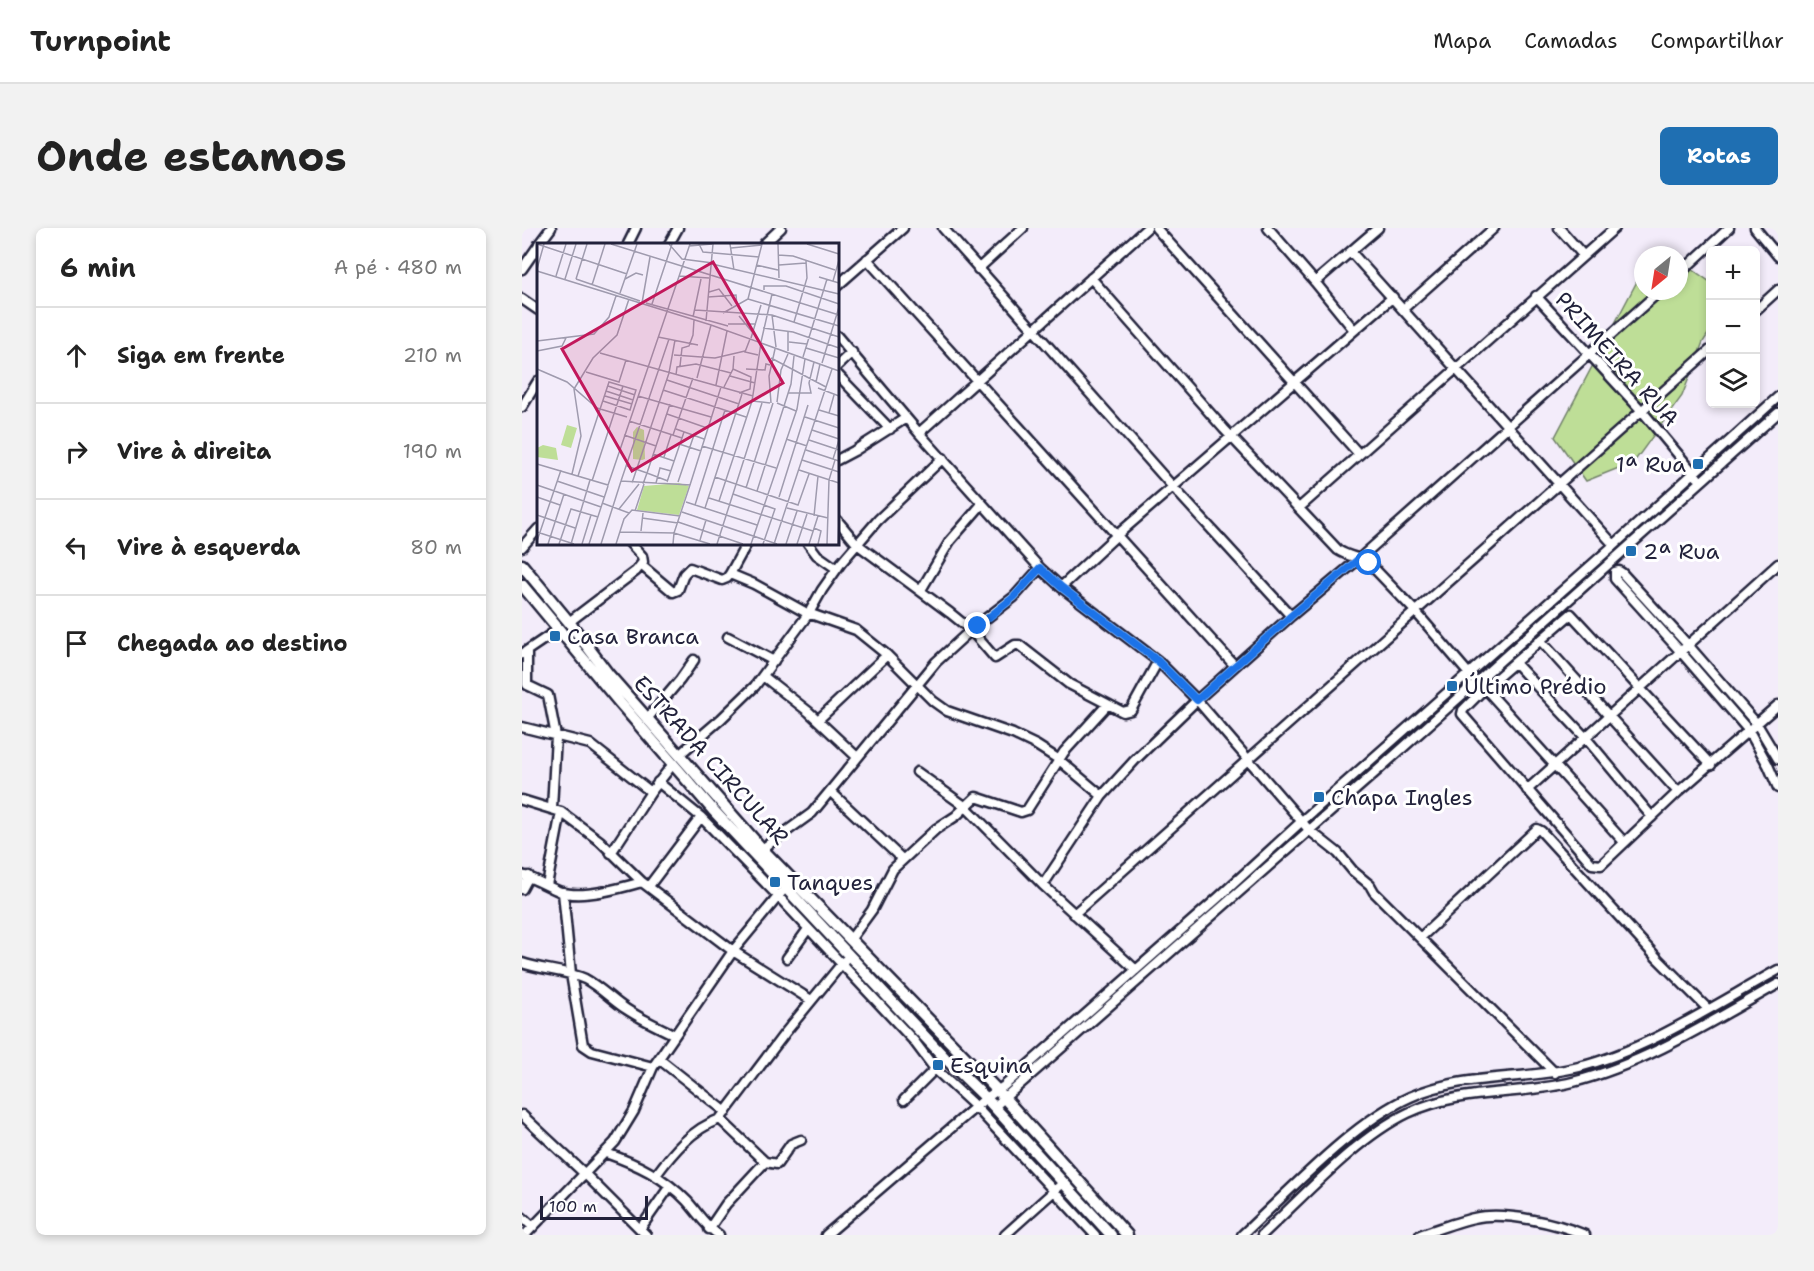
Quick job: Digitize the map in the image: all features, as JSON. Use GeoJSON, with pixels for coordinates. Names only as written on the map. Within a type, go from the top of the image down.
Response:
{"type":"FeatureCollection","features":[{"type":"Feature","properties":{"kind":"main road","name":"ESTRADA CIRCULAR"},"geometry":{"type":"LineString","coordinates":[[522,565],[569,621],[608,674],[647,719],[676,760],[1001,1095],[1127,1235]]}},
{"type":"Feature","properties":{"kind":"main road"},"geometry":{"type":"LineString","coordinates":[[522,585],[786,887],[945,1058],[986,1098],[1111,1235]]}},
{"type":"Feature","properties":{"kind":"street"},"geometry":{"type":"LineString","coordinates":[[540,243],[551,228]]}},
{"type":"Feature","properties":{"kind":"street"},"geometry":{"type":"LineString","coordinates":[[628,243],[636,228]]}},
{"type":"Feature","properties":{"kind":"street"},"geometry":{"type":"LineString","coordinates":[[670,243],[678,228]]}},
{"type":"Feature","properties":{"kind":"street"},"geometry":{"type":"LineString","coordinates":[[838,285],[903,228]]}},
{"type":"Feature","properties":{"kind":"street"},"geometry":{"type":"LineString","coordinates":[[943,228],[1291,616]]}},
{"type":"Feature","properties":{"kind":"street"},"geometry":{"type":"LineString","coordinates":[[978,269],[1023,228]]}},
{"type":"Feature","properties":{"kind":"street"},"geometry":{"type":"LineString","coordinates":[[919,433],[1147,228]]}},
{"type":"Feature","properties":{"kind":"street"},"geometry":{"type":"LineString","coordinates":[[1156,228],[1358,453]]}},
{"type":"Feature","properties":{"kind":"street"},"geometry":{"type":"LineString","coordinates":[[1268,228],[1354,330]]}},
{"type":"Feature","properties":{"kind":"street"},"geometry":{"type":"LineString","coordinates":[[1315,282],[1378,228]]}},
{"type":"Feature","properties":{"kind":"street"},"geometry":{"type":"LineString","coordinates":[[1403,309],[1494,228]]}},
{"type":"Feature","properties":{"kind":"street"},"geometry":{"type":"LineString","coordinates":[[1559,228],[1583,255]]}},
{"type":"Feature","properties":{"kind":"street"},"geometry":{"type":"LineString","coordinates":[[1299,508],[1358,453],[1615,228]]}},
{"type":"Feature","properties":{"kind":"street"},"geometry":{"type":"LineString","coordinates":[[1688,265],[1729,228]]}},
{"type":"Feature","properties":{"kind":"street"},"geometry":{"type":"LineString","coordinates":[[1755,228],[1778,256]]}},
{"type":"Feature","properties":{"kind":"street"},"geometry":{"type":"LineString","coordinates":[[765,243],[779,229]]}},
{"type":"Feature","properties":{"kind":"street"},"geometry":{"type":"LineString","coordinates":[[522,269],[537,248]]}},
{"type":"Feature","properties":{"kind":"street"},"geometry":{"type":"LineString","coordinates":[[1351,252],[1614,545]]}},
{"type":"Feature","properties":{"kind":"street"},"geometry":{"type":"LineString","coordinates":[[867,259],[1235,666]]}},
{"type":"Feature","properties":{"kind":"street"},"geometry":{"type":"LineString","coordinates":[[1091,278],[1231,436],[1338,550],[1346,556],[1360,558],[1369,563],[1415,610],[1469,674]]}},
{"type":"Feature","properties":{"kind":"street"},"geometry":{"type":"LineString","coordinates":[[1760,306],[1778,290]]}},
{"type":"Feature","properties":{"kind":"street","name":"PRIMEIRA RUA"},"geometry":{"type":"LineString","coordinates":[[1536,296],[1642,411],[1701,481]]}},
{"type":"Feature","properties":{"kind":"street"},"geometry":{"type":"LineString","coordinates":[[1061,587],[1116,536],[1393,297]]}},
{"type":"Feature","properties":{"kind":"street"},"geometry":{"type":"LineString","coordinates":[[522,300],[537,309]]}},
{"type":"Feature","properties":{"kind":"street"},"geometry":{"type":"LineString","coordinates":[[1043,885],[1102,796],[1135,760],[1197,700],[1650,300]]}},
{"type":"Feature","properties":{"kind":"street"},"geometry":{"type":"LineString","coordinates":[[838,337],[919,433],[1040,568],[1061,587],[1158,661],[1197,700],[1309,830],[1338,853],[1353,871],[1370,885],[1374,892],[1555,1073]]}},
{"type":"Feature","properties":{"kind":"street"},"geometry":{"type":"LineString","coordinates":[[838,365],[852,352]]}},
{"type":"Feature","properties":{"kind":"street"},"geometry":{"type":"LineString","coordinates":[[1074,914],[1706,354]]}},
{"type":"Feature","properties":{"kind":"street"},"geometry":{"type":"LineString","coordinates":[[838,375],[890,429]]}},
{"type":"Feature","properties":{"kind":"street"},"geometry":{"type":"LineString","coordinates":[[522,407],[537,385]]}},
{"type":"Feature","properties":{"kind":"street"},"geometry":{"type":"LineString","coordinates":[[994,1107],[1001,1095],[1136,970],[1778,397]]}},
{"type":"Feature","properties":{"kind":"street"},"geometry":{"type":"LineString","coordinates":[[826,1235],[986,1098],[1001,1095],[1309,830],[1778,412]]}},
{"type":"Feature","properties":{"kind":"street"},"geometry":{"type":"LineString","coordinates":[[838,459],[906,418]]}},
{"type":"Feature","properties":{"kind":"street"},"geometry":{"type":"LineString","coordinates":[[611,853],[651,792],[676,760],[763,676],[809,613],[822,590],[857,544],[878,520],[943,458]]}},
{"type":"Feature","properties":{"kind":"street"},"geometry":{"type":"LineString","coordinates":[[921,590],[950,541],[982,504]]}},
{"type":"Feature","properties":{"kind":"street"},"geometry":{"type":"LineString","coordinates":[[838,521],[857,544],[921,590],[970,630],[994,657],[998,658],[1015,645],[1019,645],[1069,684],[1123,712],[1131,710],[1158,661]]}},
{"type":"Feature","properties":{"kind":"street"},"geometry":{"type":"LineString","coordinates":[[522,547],[537,530]]}},
{"type":"Feature","properties":{"kind":"street"},"geometry":{"type":"LineString","coordinates":[[569,621],[636,572],[643,562],[642,556],[631,544]]}},
{"type":"Feature","properties":{"kind":"street"},"geometry":{"type":"LineString","coordinates":[[641,565],[673,592],[678,590],[684,574],[690,568],[722,580],[727,578],[746,544]]}},
{"type":"Feature","properties":{"kind":"street"},"geometry":{"type":"LineString","coordinates":[[809,544],[817,555],[837,569]]}},
{"type":"Feature","properties":{"kind":"street"},"geometry":{"type":"LineString","coordinates":[[1527,790],[1778,564]]}},
{"type":"Feature","properties":{"kind":"street"},"geometry":{"type":"LineString","coordinates":[[762,849],[812,813],[936,662],[970,630],[1014,597],[1040,568]]}},
{"type":"Feature","properties":{"kind":"street"},"geometry":{"type":"LineString","coordinates":[[1778,759],[1757,724],[1622,573],[1615,572],[1615,579],[1749,731],[1778,788]]}},
{"type":"Feature","properties":{"kind":"street"},"geometry":{"type":"LineString","coordinates":[[730,574],[809,613],[856,630],[887,655],[916,685],[947,711],[1013,734],[1036,745],[1058,759],[1102,796]]}},
{"type":"Feature","properties":{"kind":"street"},"geometry":{"type":"LineString","coordinates":[[1711,765],[1574,615],[1568,614],[1485,688],[1461,714],[1592,864],[1600,865],[1678,792],[1711,765],[1778,705]]}},
{"type":"Feature","properties":{"kind":"street"},"geometry":{"type":"LineString","coordinates":[[552,808],[556,736],[548,695],[527,685],[525,653],[559,629]]}},
{"type":"Feature","properties":{"kind":"street"},"geometry":{"type":"LineString","coordinates":[[728,637],[774,661]]}},
{"type":"Feature","properties":{"kind":"street"},"geometry":{"type":"LineString","coordinates":[[1540,640],[1678,792]]}},
{"type":"Feature","properties":{"kind":"street"},"geometry":{"type":"LineString","coordinates":[[818,720],[887,655]]}},
{"type":"Feature","properties":{"kind":"street"},"geometry":{"type":"LineString","coordinates":[[647,719],[680,681],[694,660]]}},
{"type":"Feature","properties":{"kind":"street"},"geometry":{"type":"LineString","coordinates":[[1515,663],[1585,737],[1652,817]]}},
{"type":"Feature","properties":{"kind":"street"},"geometry":{"type":"LineString","coordinates":[[763,676],[818,720],[857,757]]}},
{"type":"Feature","properties":{"kind":"street"},"geometry":{"type":"LineString","coordinates":[[1485,688],[1624,842]]}},
{"type":"Feature","properties":{"kind":"street"},"geometry":{"type":"LineString","coordinates":[[850,940],[872,910],[893,868],[902,859],[979,796],[1024,812],[1058,759],[1107,705]]}},
{"type":"Feature","properties":{"kind":"street"},"geometry":{"type":"LineString","coordinates":[[522,727],[590,744],[651,792]]}},
{"type":"Feature","properties":{"kind":"street"},"geometry":{"type":"LineString","coordinates":[[917,772],[966,807],[1043,885],[1136,970]]}},
{"type":"Feature","properties":{"kind":"street"},"geometry":{"type":"LineString","coordinates":[[658,783],[700,817],[778,896],[914,1041],[936,1069],[976,1107],[1095,1235]]}},
{"type":"Feature","properties":{"kind":"street"},"geometry":{"type":"LineString","coordinates":[[831,791],[902,859]]}},
{"type":"Feature","properties":{"kind":"street"},"geometry":{"type":"LineString","coordinates":[[522,800],[561,812],[600,841],[645,884],[733,951],[811,1000]]}},
{"type":"Feature","properties":{"kind":"street"},"geometry":{"type":"LineString","coordinates":[[547,885],[561,812]]}},
{"type":"Feature","properties":{"kind":"street"},"geometry":{"type":"LineString","coordinates":[[522,890],[525,876],[562,892],[588,893],[645,884],[700,817]]}},
{"type":"Feature","properties":{"kind":"street"},"geometry":{"type":"LineString","coordinates":[[1420,938],[1537,829],[1658,959],[1708,1009]]}},
{"type":"Feature","properties":{"kind":"street"},"geometry":{"type":"LineString","coordinates":[[522,1217],[529,1233],[606,1153],[634,1111],[656,1063],[733,951],[786,887]]}},
{"type":"Feature","properties":{"kind":"street"},"geometry":{"type":"LineString","coordinates":[[562,892],[571,974],[583,1045],[592,1051],[656,1063],[723,1116],[765,1161],[772,1165],[777,1164],[791,1144],[801,1140]]}},
{"type":"Feature","properties":{"kind":"street"},"geometry":{"type":"LineString","coordinates":[[787,958],[808,929]]}},
{"type":"Feature","properties":{"kind":"street"},"geometry":{"type":"LineString","coordinates":[[656,1175],[677,1148],[705,1124],[723,1116],[811,1000],[850,954]]}},
{"type":"Feature","properties":{"kind":"street"},"geometry":{"type":"LineString","coordinates":[[522,963],[571,974],[594,984],[638,1017],[675,1035]]}},
{"type":"Feature","properties":{"kind":"street"},"geometry":{"type":"LineString","coordinates":[[1242,1235],[1334,1150],[1376,1117],[1409,1097],[1467,1082],[1555,1073],[1619,1054],[1778,970]]}},
{"type":"Feature","properties":{"kind":"street"},"geometry":{"type":"LineString","coordinates":[[1262,1235],[1364,1141],[1385,1125],[1408,1113],[1455,1097],[1574,1082],[1615,1069],[1643,1057],[1778,984]]}},
{"type":"Feature","properties":{"kind":"street"},"geometry":{"type":"LineString","coordinates":[[904,1100],[936,1069]]}},
{"type":"Feature","properties":{"kind":"street"},"geometry":{"type":"LineString","coordinates":[[522,1115],[643,1232],[670,1186]]}},
{"type":"Feature","properties":{"kind":"street"},"geometry":{"type":"LineString","coordinates":[[606,1153],[656,1175],[686,1200],[709,1229],[719,1235]]}},
{"type":"Feature","properties":{"kind":"street"},"geometry":{"type":"LineString","coordinates":[[709,1229],[726,1204],[765,1161]]}},
{"type":"Feature","properties":{"kind":"street"},"geometry":{"type":"LineString","coordinates":[[1005,1235],[1063,1183]]}},
{"type":"Feature","properties":{"kind":"street"},"geometry":{"type":"LineString","coordinates":[[1420,1235],[1476,1217],[1521,1218],[1566,1227],[1585,1235]]}},
{"type":"Feature","properties":{"kind":"green space"},"geometry":{"type":"Polygon","coordinates":[[[1688,266],[1706,279],[1706,337],[1682,396],[1634,462],[1586,481],[1555,437],[1634,287],[1634,300],[1688,300],[1688,266]]]}},
{"type":"Feature","properties":{"kind":"place","name":"1ª Rua"},"geometry":{"type":"Point","coordinates":[1698,464]}},
{"type":"Feature","properties":{"kind":"place","name":"2ª Rua"},"geometry":{"type":"Point","coordinates":[1631,551]}},
{"type":"Feature","properties":{"kind":"place","name":"Casa Branca"},"geometry":{"type":"Point","coordinates":[555,636]}},
{"type":"Feature","properties":{"kind":"place","name":"Último Prédio"},"geometry":{"type":"Point","coordinates":[1452,686]}},
{"type":"Feature","properties":{"kind":"place","name":"Chapa Ingles"},"geometry":{"type":"Point","coordinates":[1319,797]}},
{"type":"Feature","properties":{"kind":"place","name":"Tanques"},"geometry":{"type":"Point","coordinates":[775,882]}},
{"type":"Feature","properties":{"kind":"place","name":"Esquina"},"geometry":{"type":"Point","coordinates":[938,1065]}},
{"type":"Feature","properties":{"kind":"route"},"geometry":{"type":"LineString","coordinates":[[978,626],[1014,597],[1040,568],[1061,587],[1158,661],[1197,700],[1360,558],[1369,563]]}}]}
